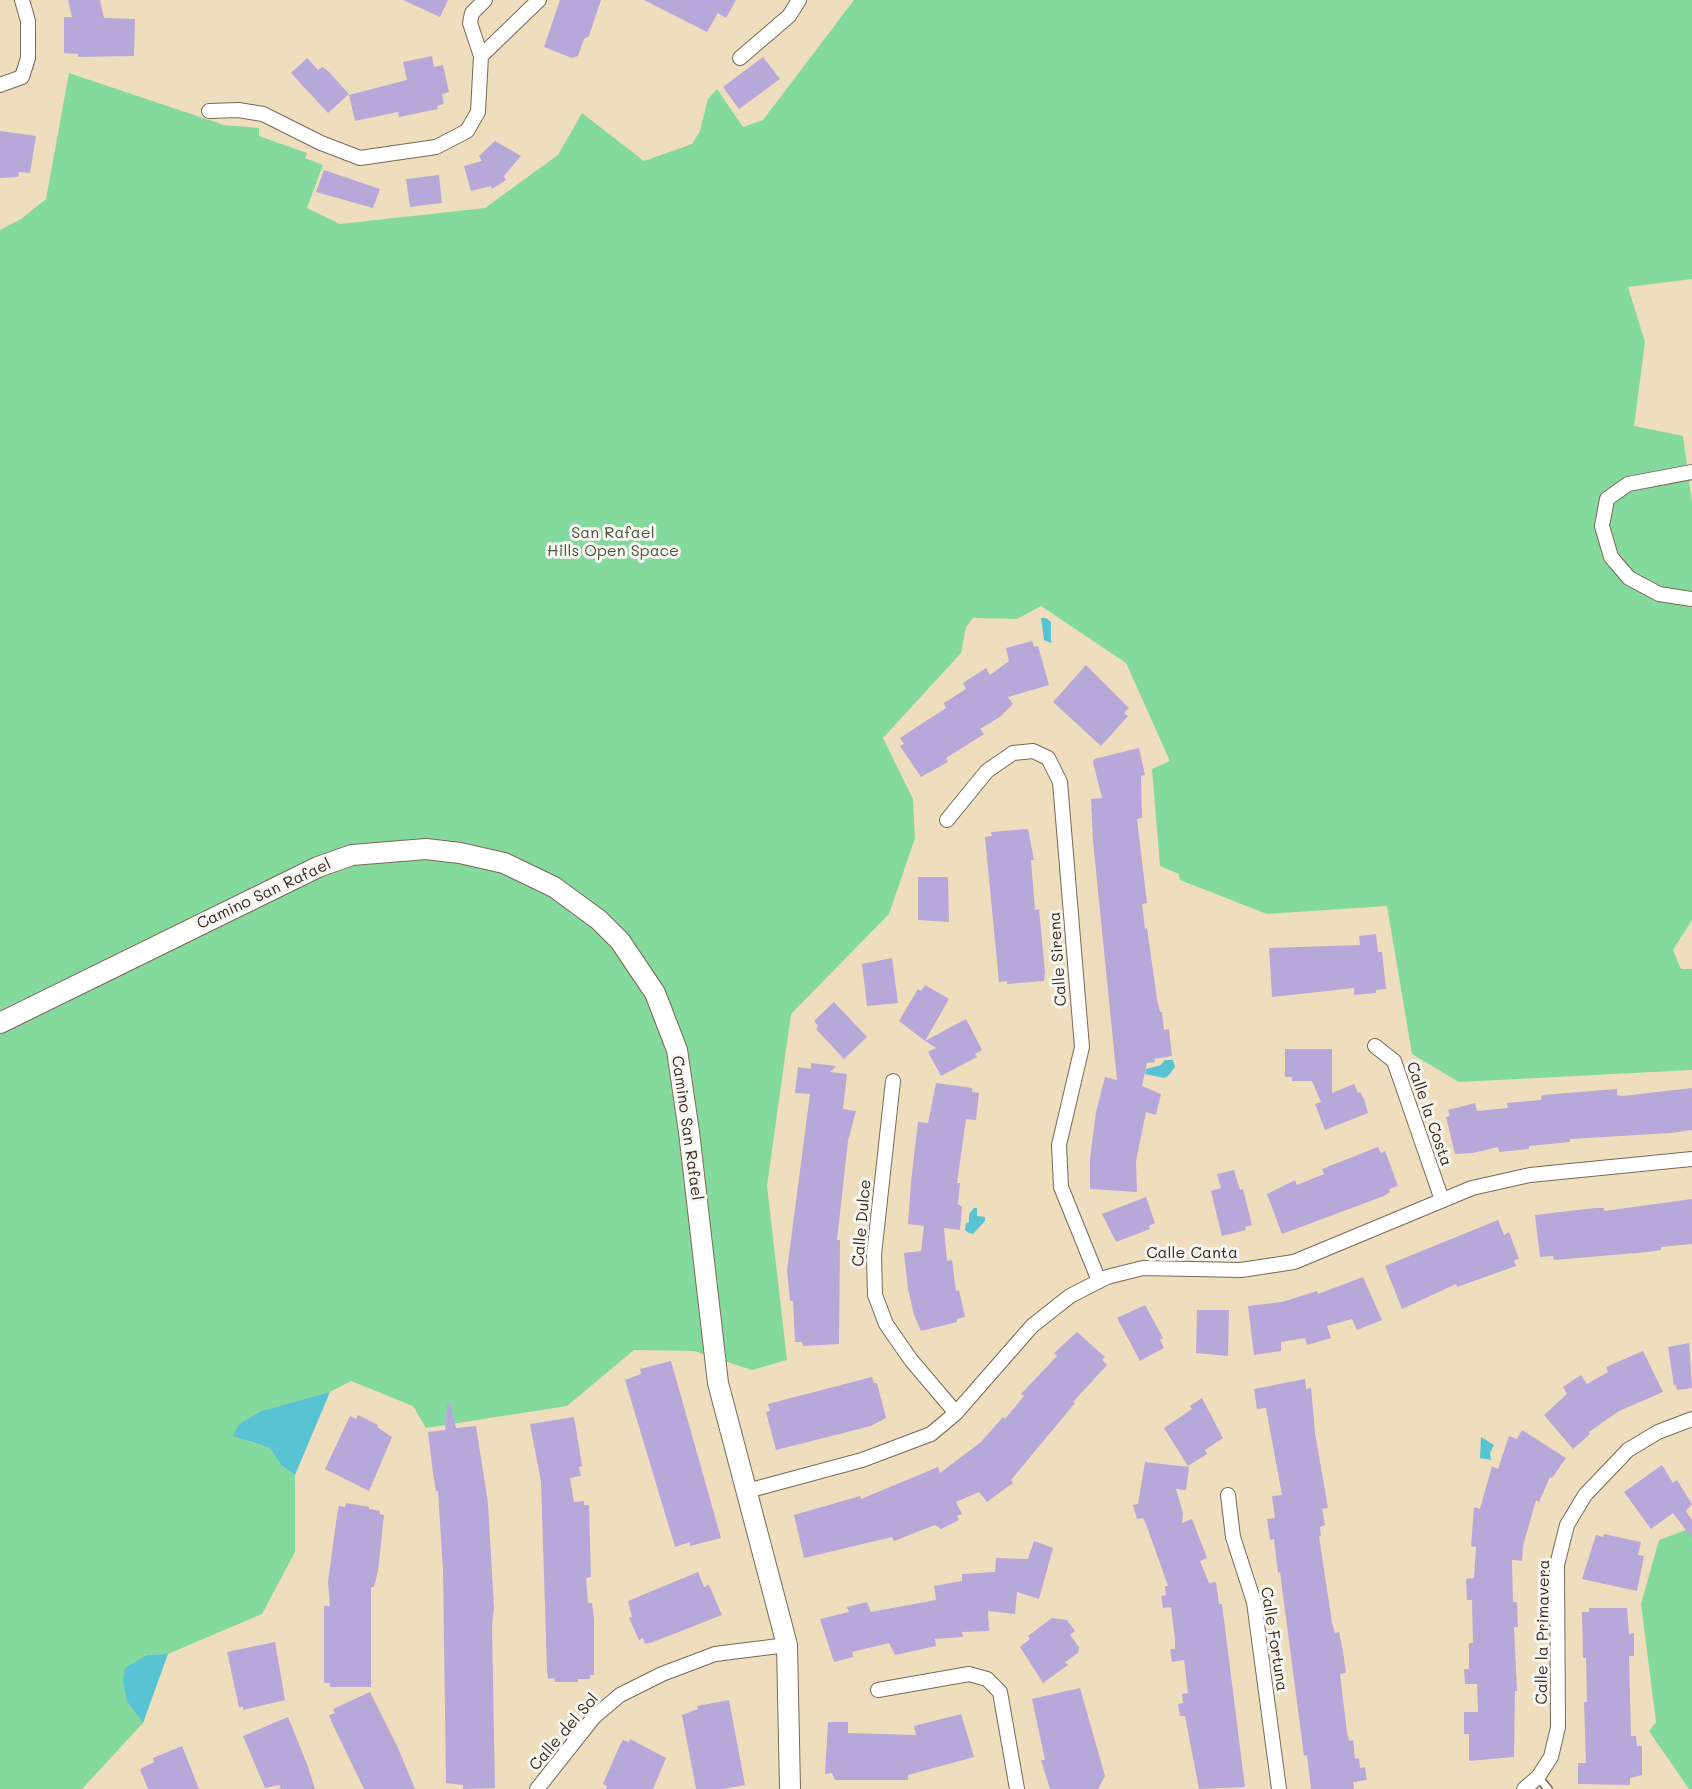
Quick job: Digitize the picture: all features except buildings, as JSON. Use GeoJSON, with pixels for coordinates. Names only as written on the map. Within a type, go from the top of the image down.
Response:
{"type":"FeatureCollection","features":[{"type":"Feature","properties":{"kind":"street"},"geometry":{"type":"LineString","coordinates":[[0,85],[22,77],[28,58],[28,21],[22,0]]}},
{"type":"Feature","properties":{"kind":"street"},"geometry":{"type":"LineString","coordinates":[[209,111],[238,110],[262,114],[321,144],[360,158],[436,147],[468,131],[478,112],[481,56],[470,22],[471,13],[485,0]]}},
{"type":"Feature","properties":{"kind":"street"},"geometry":{"type":"LineString","coordinates":[[481,56],[539,0]]}},
{"type":"Feature","properties":{"kind":"street"},"geometry":{"type":"LineString","coordinates":[[740,58],[789,16],[799,0]]}},
{"type":"Feature","properties":{"kind":"street"},"geometry":{"type":"LineString","coordinates":[[1692,472],[1628,484],[1607,499],[1602,526],[1611,557],[1629,578],[1659,594],[1692,599]]}},
{"type":"Feature","properties":{"kind":"street","name":"Calle Sirena"},"geometry":{"type":"LineString","coordinates":[[947,820],[987,771],[1013,753],[1033,751],[1048,758],[1059,782],[1082,1047],[1059,1145],[1061,1187],[1099,1281]]}},
{"type":"Feature","properties":{"kind":"street","name":"Camino San Rafael"},"geometry":{"type":"LineString","coordinates":[[0,1023],[318,867],[352,855],[426,849],[460,853],[504,863],[554,886],[599,920],[625,948],[655,993],[677,1050],[689,1132],[718,1383],[787,1645],[790,1789]]}},
{"type":"Feature","properties":{"kind":"street","name":"Calle la Costa"},"geometry":{"type":"LineString","coordinates":[[1375,1046],[1394,1061],[1442,1200]]}},
{"type":"Feature","properties":{"kind":"street","name":"Calle Dulce"},"geometry":{"type":"LineString","coordinates":[[894,1082],[874,1256],[875,1295],[886,1324],[910,1360],[956,1413]]}},
{"type":"Feature","properties":{"kind":"street","name":"Calle Canta"},"geometry":{"type":"LineString","coordinates":[[747,1491],[862,1460],[931,1434],[956,1413],[1032,1326],[1070,1296],[1099,1281],[1143,1268],[1240,1270],[1294,1262],[1472,1188],[1530,1175],[1692,1159]]}},
{"type":"Feature","properties":{"kind":"street","name":"Calle la Primavera"},"geometry":{"type":"LineString","coordinates":[[1524,1789],[1538,1777],[1551,1757],[1558,1727],[1557,1565],[1567,1525],[1585,1495],[1628,1450],[1658,1432],[1692,1419]]}},
{"type":"Feature","properties":{"kind":"street","name":"Calle Fortuna"},"geometry":{"type":"LineString","coordinates":[[1228,1495],[1233,1537],[1254,1602],[1279,1789]]}},
{"type":"Feature","properties":{"kind":"street","name":"Calle del Sol"},"geometry":{"type":"LineString","coordinates":[[537,1789],[594,1718],[620,1695],[662,1674],[715,1654],[787,1645]]}},
{"type":"Feature","properties":{"kind":"street"},"geometry":{"type":"LineString","coordinates":[[878,1690],[969,1674],[987,1679],[1000,1692],[1017,1789]]}},
{"type":"Feature","properties":{"kind":"lane"},"geometry":{"type":"LineString","coordinates":[[1538,1777],[1548,1789]]}},
{"type":"Feature","properties":{"kind":"green space","name":"San Rafael Hills Open Space"},"geometry":{"type":"Polygon","coordinates":[[[854,0],[1692,0],[1692,279],[1628,287],[1645,342],[1634,426],[1683,436],[1692,503],[1692,920],[1673,950],[1681,969],[1692,969],[1692,1070],[1459,1082],[1412,1054],[1387,906],[1267,914],[1180,880],[1179,874],[1160,866],[1152,769],[1170,761],[1126,663],[1041,606],[1017,619],[973,618],[966,627],[961,653],[883,738],[913,799],[915,838],[889,914],[791,1014],[767,1186],[787,1360],[752,1370],[694,1351],[634,1350],[567,1406],[426,1428],[413,1406],[351,1381],[330,1392],[261,1411],[239,1424],[247,1441],[270,1448],[281,1465],[295,1475],[295,1552],[262,1614],[168,1654],[147,1655],[127,1700],[143,1723],[82,1789],[0,1789],[0,230],[21,219],[46,199],[69,73],[224,125],[259,128],[259,136],[307,153],[305,158],[323,165],[307,208],[340,224],[485,208],[558,155],[582,113],[644,161],[692,144],[700,131],[708,99],[717,89],[743,127],[763,120],[854,0]]]}},
{"type":"Feature","properties":{"kind":"green space"},"geometry":{"type":"Polygon","coordinates":[[[1692,1528],[1692,1789],[1689,1789],[1649,1731],[1656,1722],[1641,1604],[1659,1540],[1692,1528]]]}},
{"type":"Feature","properties":{"kind":"water"},"geometry":{"type":"Polygon","coordinates":[[[1041,618],[1046,618],[1051,622],[1051,643],[1044,640],[1041,618]]]}},
{"type":"Feature","properties":{"kind":"water"},"geometry":{"type":"Polygon","coordinates":[[[1165,1060],[1173,1060],[1175,1067],[1168,1076],[1164,1078],[1145,1074],[1146,1069],[1161,1065],[1165,1060]]]}},
{"type":"Feature","properties":{"kind":"water"},"geometry":{"type":"Polygon","coordinates":[[[977,1208],[977,1216],[985,1217],[985,1221],[973,1234],[965,1230],[966,1223],[969,1222],[969,1214],[977,1208]]]}},
{"type":"Feature","properties":{"kind":"water"},"geometry":{"type":"Polygon","coordinates":[[[330,1392],[295,1475],[281,1465],[270,1448],[233,1436],[239,1424],[261,1411],[330,1392]]]}},
{"type":"Feature","properties":{"kind":"water"},"geometry":{"type":"Polygon","coordinates":[[[1481,1437],[1494,1445],[1490,1453],[1491,1460],[1480,1458],[1481,1437]]]}},
{"type":"Feature","properties":{"kind":"water"},"geometry":{"type":"Polygon","coordinates":[[[168,1654],[143,1723],[127,1701],[123,1681],[125,1668],[147,1655],[168,1654]]]}}]}
